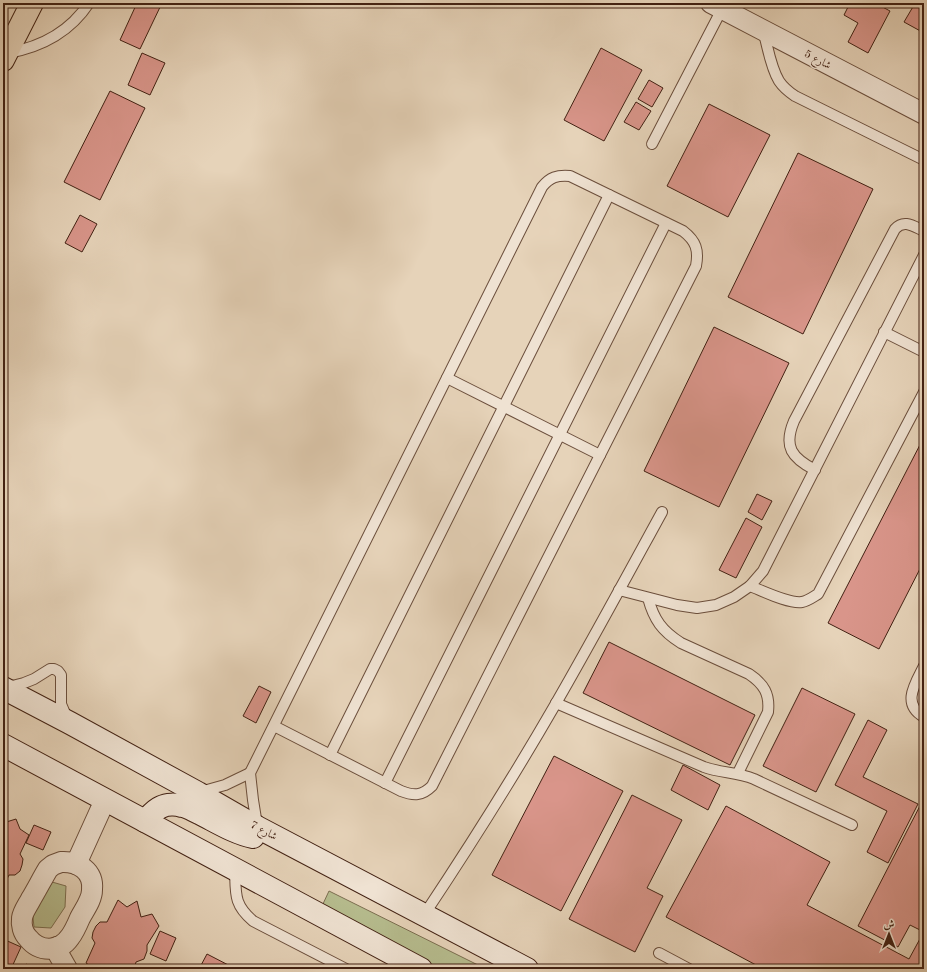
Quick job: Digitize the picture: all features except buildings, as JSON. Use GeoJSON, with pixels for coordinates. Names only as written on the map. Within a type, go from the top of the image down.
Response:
{"type":"FeatureCollection","features":[{"type":"Feature","properties":{"kind":"main road"},"geometry":{"type":"LineString","coordinates":[[4,57],[32,3]]}},
{"type":"Feature","properties":{"kind":"main road","name":"شارع 7"},"geometry":{"type":"LineString","coordinates":[[3,688],[198,793],[265,831],[527,969]]}},
{"type":"Feature","properties":{"kind":"main road"},"geometry":{"type":"LineString","coordinates":[[9,752],[105,800],[235,869],[409,966]]}},
{"type":"Feature","properties":{"kind":"main road"},"geometry":{"type":"LineString","coordinates":[[145,821],[160,807],[181,805],[244,835],[263,837],[265,831]]}},
{"type":"Feature","properties":{"kind":"street","name":"شارع 5"},"geometry":{"type":"LineString","coordinates":[[717,6],[924,114]]}},
{"type":"Feature","properties":{"kind":"street"},"geometry":{"type":"LineString","coordinates":[[76,864],[105,800]]}},
{"type":"Feature","properties":{"kind":"street"},"geometry":{"type":"LineString","coordinates":[[61,862],[76,864],[83,868],[89,875],[92,883],[92,891],[90,899],[69,938],[64,944],[48,949],[31,943],[25,936],[22,927],[22,918],[48,869],[61,862]]}},
{"type":"Feature","properties":{"kind":"street"},"geometry":{"type":"LineString","coordinates":[[57,947],[59,955],[67,969]]}},
{"type":"Feature","properties":{"kind":"lane"},"geometry":{"type":"LineString","coordinates":[[4,57],[37,46],[51,39],[76,19],[89,3]]}},
{"type":"Feature","properties":{"kind":"lane"},"geometry":{"type":"LineString","coordinates":[[652,144],[717,6]]}},
{"type":"Feature","properties":{"kind":"lane"},"geometry":{"type":"LineString","coordinates":[[763,30],[775,72],[779,81],[786,90],[794,96],[924,160]]}},
{"type":"Feature","properties":{"kind":"lane"},"geometry":{"type":"LineString","coordinates":[[265,831],[253,800],[250,773],[542,187],[552,178],[570,176],[683,231],[689,236],[697,250],[696,266],[432,786],[427,791],[420,794],[408,794],[274,726]]}},
{"type":"Feature","properties":{"kind":"lane"},"geometry":{"type":"LineString","coordinates":[[330,755],[609,195]]}},
{"type":"Feature","properties":{"kind":"lane"},"geometry":{"type":"LineString","coordinates":[[385,783],[666,223]]}},
{"type":"Feature","properties":{"kind":"lane"},"geometry":{"type":"LineString","coordinates":[[815,470],[802,464],[795,457],[791,449],[789,439],[790,430],[894,229],[901,224],[909,224],[924,231]]}},
{"type":"Feature","properties":{"kind":"lane"},"geometry":{"type":"LineString","coordinates":[[619,590],[677,605],[697,608],[716,605],[734,598],[750,586],[763,571],[924,255]]}},
{"type":"Feature","properties":{"kind":"lane"},"geometry":{"type":"LineString","coordinates":[[884,332],[924,352]]}},
{"type":"Feature","properties":{"kind":"lane"},"geometry":{"type":"LineString","coordinates":[[447,378],[600,455]]}},
{"type":"Feature","properties":{"kind":"lane"},"geometry":{"type":"LineString","coordinates":[[750,586],[793,602],[802,602],[811,599],[818,594],[924,392]]}},
{"type":"Feature","properties":{"kind":"lane"},"geometry":{"type":"LineString","coordinates":[[424,915],[479,831],[531,746],[662,512]]}},
{"type":"Feature","properties":{"kind":"lane"},"geometry":{"type":"LineString","coordinates":[[648,598],[651,610],[656,620],[662,629],[671,637],[748,674],[763,686],[769,703],[768,712],[738,773]]}},
{"type":"Feature","properties":{"kind":"lane"},"geometry":{"type":"LineString","coordinates":[[924,666],[911,692],[913,706],[916,711],[924,717]]}},
{"type":"Feature","properties":{"kind":"lane"},"geometry":{"type":"LineString","coordinates":[[3,688],[24,683],[34,679],[50,669],[54,669],[61,675],[61,704],[70,724]]}},
{"type":"Feature","properties":{"kind":"lane"},"geometry":{"type":"LineString","coordinates":[[556,703],[704,767],[720,772],[738,773],[754,779],[852,825]]}},
{"type":"Feature","properties":{"kind":"lane"},"geometry":{"type":"LineString","coordinates":[[198,793],[225,785],[250,773]]}},
{"type":"Feature","properties":{"kind":"lane"},"geometry":{"type":"LineString","coordinates":[[235,869],[236,895],[238,905],[244,914],[253,921],[346,969]]}},
{"type":"Feature","properties":{"kind":"lane"},"geometry":{"type":"LineString","coordinates":[[659,953],[689,969]]}},
{"type":"Feature","properties":{"kind":"green space"},"geometry":{"type":"Polygon","coordinates":[[[52,882],[66,886],[65,907],[51,928],[34,927],[32,908],[43,883],[52,882]]]}},
{"type":"Feature","properties":{"kind":"green space"},"geometry":{"type":"Polygon","coordinates":[[[329,891],[486,969],[438,969],[322,906],[329,891]]]}}]}
